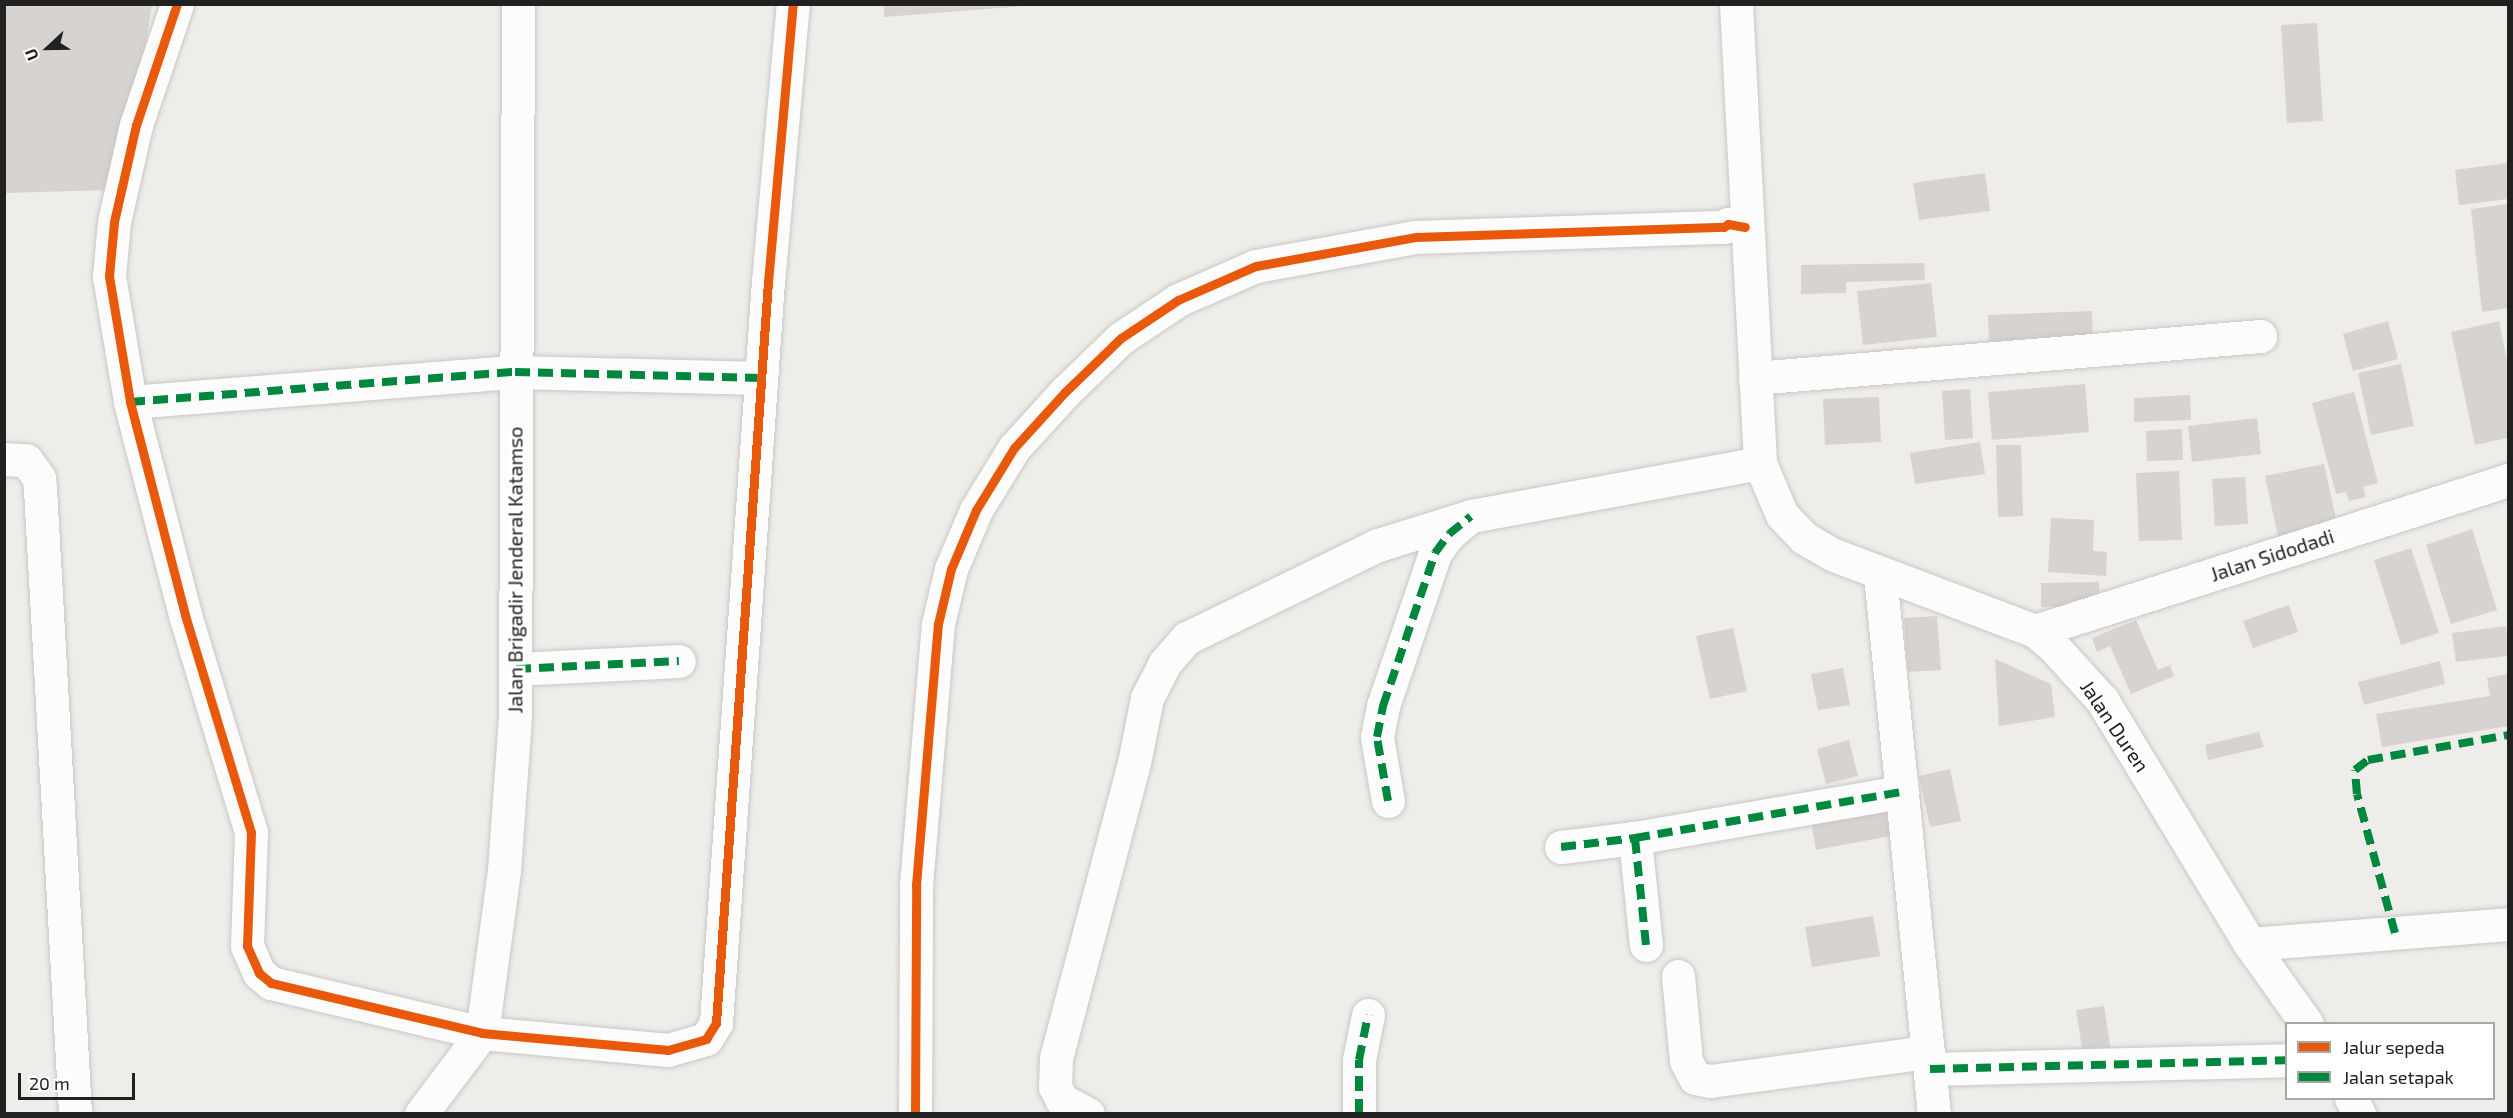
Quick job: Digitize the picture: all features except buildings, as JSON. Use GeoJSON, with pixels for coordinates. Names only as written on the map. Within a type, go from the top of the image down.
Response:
{"type":"FeatureCollection","features":[{"type":"Feature","properties":{"kind":"street"},"geometry":{"type":"LineString","coordinates":[[177,4],[136,125],[114,222],[109,276],[130,402],[185,615],[251,831],[248,946],[259,973],[272,983],[482,1034],[668,1050],[706,1039],[716,1023],[761,378],[793,4]]}},
{"type":"Feature","properties":{"kind":"street","name":"Jalan Brigadir Jenderal Katamso"},"geometry":{"type":"LineString","coordinates":[[482,1034],[504,870],[516,669],[518,4]]}},
{"type":"Feature","properties":{"kind":"street","name":"Jalan Duren"},"geometry":{"type":"LineString","coordinates":[[1736,4],[1737,227],[1755,378],[1760,463],[1782,515],[1804,538],[1880,575],[2035,631],[2102,700],[2250,944],[2306,1022]]}},
{"type":"Feature","properties":{"kind":"street"},"geometry":{"type":"LineString","coordinates":[[915,1113],[916,885],[938,624],[951,569],[976,510],[1014,448],[1121,338],[1178,300],[1256,266],[1416,237],[1737,227]]}},
{"type":"Feature","properties":{"kind":"street"},"geometry":{"type":"LineString","coordinates":[[1755,378],[2260,336]]}},
{"type":"Feature","properties":{"kind":"street"},"geometry":{"type":"LineString","coordinates":[[130,402],[516,372],[761,378]]}},
{"type":"Feature","properties":{"kind":"street"},"geometry":{"type":"LineString","coordinates":[[4,459],[26,460],[39,478],[75,1113]]}},
{"type":"Feature","properties":{"kind":"street"},"geometry":{"type":"LineString","coordinates":[[1088,1113],[1062,1100],[1055,1087],[1056,1058],[1134,763],[1147,698],[1164,664],[1187,638],[1318,571],[1378,545],[1471,516],[1760,463]]}},
{"type":"Feature","properties":{"kind":"street","name":"Jalan Sidodadi"},"geometry":{"type":"LineString","coordinates":[[2035,631],[2508,480]]}},
{"type":"Feature","properties":{"kind":"street"},"geometry":{"type":"LineString","coordinates":[[1388,801],[1377,737],[1394,669],[1435,553],[1449,534],[1471,516]]}},
{"type":"Feature","properties":{"kind":"street"},"geometry":{"type":"LineString","coordinates":[[1880,575],[1934,1113]]}},
{"type":"Feature","properties":{"kind":"street"},"geometry":{"type":"LineString","coordinates":[[516,669],[679,661]]}},
{"type":"Feature","properties":{"kind":"street"},"geometry":{"type":"LineString","coordinates":[[1561,847],[1635,838],[1902,792]]}},
{"type":"Feature","properties":{"kind":"street"},"geometry":{"type":"LineString","coordinates":[[1635,838],[1646,945]]}},
{"type":"Feature","properties":{"kind":"street"},"geometry":{"type":"LineString","coordinates":[[2250,944],[2508,924]]}},
{"type":"Feature","properties":{"kind":"street"},"geometry":{"type":"LineString","coordinates":[[1678,976],[1686,1061],[1695,1078],[1710,1081],[1929,1060],[2285,1060]]}},
{"type":"Feature","properties":{"kind":"street"},"geometry":{"type":"LineString","coordinates":[[1359,1113],[1359,1060],[1368,1015]]}},
{"type":"Feature","properties":{"kind":"street"},"geometry":{"type":"LineString","coordinates":[[421,1113],[482,1034]]}},
{"type":"Feature","properties":{"kind":"marked path"},"geometry":{"type":"LineString","coordinates":[[130,402],[515,372],[761,378]]}},
{"type":"Feature","properties":{"kind":"marked path"},"geometry":{"type":"LineString","coordinates":[[1388,801],[1377,737],[1383,706],[1435,553],[1449,534],[1471,516]]}},
{"type":"Feature","properties":{"kind":"marked path"},"geometry":{"type":"LineString","coordinates":[[516,669],[679,661]]}},
{"type":"Feature","properties":{"kind":"marked path"},"geometry":{"type":"LineString","coordinates":[[2395,933],[2357,794],[2355,770],[2368,760],[2508,735]]}},
{"type":"Feature","properties":{"kind":"marked path"},"geometry":{"type":"LineString","coordinates":[[1646,945],[1635,838],[1902,792]]}},
{"type":"Feature","properties":{"kind":"marked path"},"geometry":{"type":"LineString","coordinates":[[1561,847],[1635,838]]}},
{"type":"Feature","properties":{"kind":"marked path"},"geometry":{"type":"LineString","coordinates":[[1359,1114],[1359,1060],[1368,1015]]}},
{"type":"Feature","properties":{"kind":"marked path"},"geometry":{"type":"LineString","coordinates":[[1930,1069],[2285,1060]]}},
{"type":"Feature","properties":{"kind":"cycle path"},"geometry":{"type":"LineString","coordinates":[[177,4],[136,125],[114,222],[109,276],[130,402],[185,615],[251,832],[247,946],[259,973],[271,983],[482,1033],[668,1050],[706,1039],[716,1023],[768,282],[793,4]]}},
{"type":"Feature","properties":{"kind":"cycle path"},"geometry":{"type":"LineString","coordinates":[[915,1114],[916,885],[938,624],[951,569],[976,510],[1014,448],[1065,392],[1121,338],[1178,300],[1256,266],[1416,237],[1724,227],[1728,224],[1745,227]]}}]}
